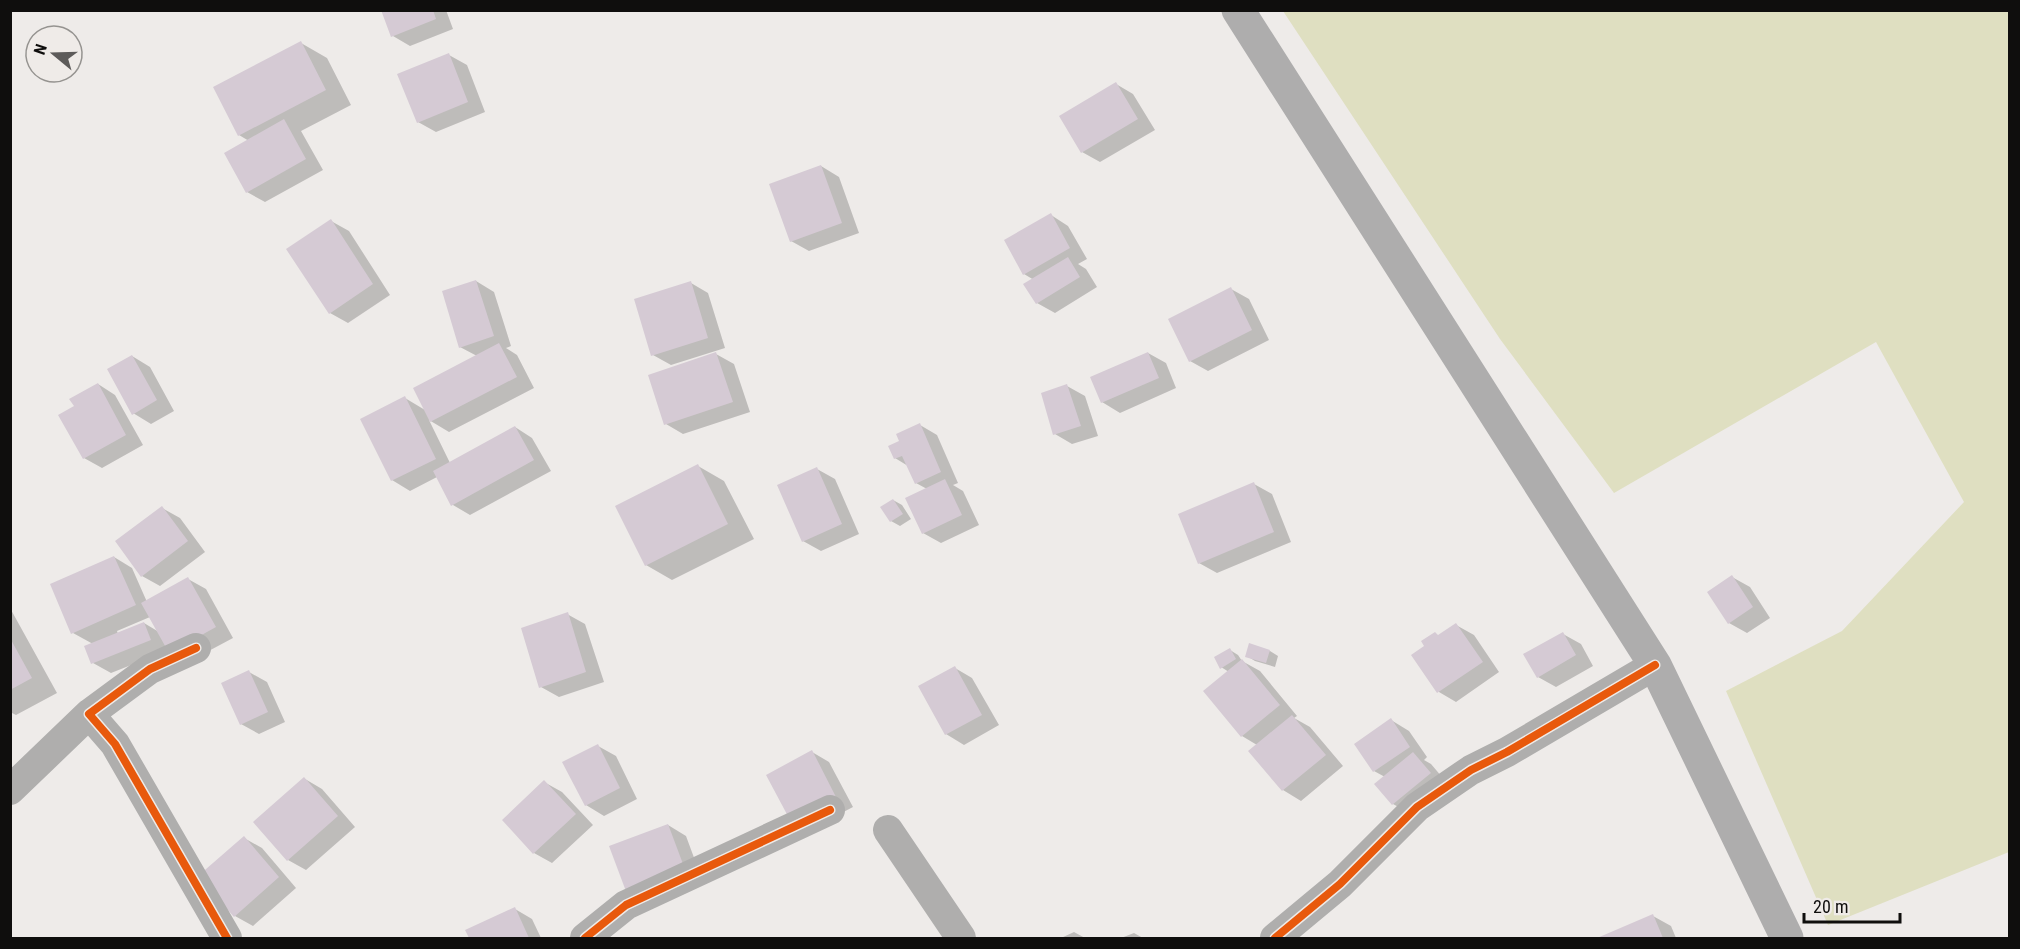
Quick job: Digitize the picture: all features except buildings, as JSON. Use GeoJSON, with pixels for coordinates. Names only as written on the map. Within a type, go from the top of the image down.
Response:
{"type":"FeatureCollection","features":[{"type":"Feature","properties":{"kind":"main road"},"geometry":{"type":"LineString","coordinates":[[1238,10],[1655,665],[1787,939]]}},
{"type":"Feature","properties":{"kind":"street"},"geometry":{"type":"LineString","coordinates":[[10,790],[90,714],[150,669],[196,648]]}},
{"type":"Feature","properties":{"kind":"street"},"geometry":{"type":"LineString","coordinates":[[1275,939],[1340,884],[1417,807],[1471,770],[1507,752],[1655,665]]}},
{"type":"Feature","properties":{"kind":"street"},"geometry":{"type":"LineString","coordinates":[[90,714],[115,744],[227,939]]}},
{"type":"Feature","properties":{"kind":"street"},"geometry":{"type":"LineString","coordinates":[[585,939],[626,905],[830,810]]}},
{"type":"Feature","properties":{"kind":"street"},"geometry":{"type":"LineString","coordinates":[[888,830],[962,939]]}},
{"type":"Feature","properties":{"kind":"green space"},"geometry":{"type":"Polygon","coordinates":[[[1283,11],[2009,11],[2009,852],[1828,925],[1726,691],[1842,631],[1964,502],[1876,342],[1614,493],[1500,339],[1283,11]]]}},
{"type":"Feature","properties":{"kind":"cycle path"},"geometry":{"type":"LineString","coordinates":[[196,648],[150,669],[89,714],[115,744],[227,938]]}},
{"type":"Feature","properties":{"kind":"cycle path"},"geometry":{"type":"LineString","coordinates":[[1275,938],[1340,884],[1417,807],[1471,770],[1507,752],[1655,665]]}},
{"type":"Feature","properties":{"kind":"cycle path"},"geometry":{"type":"LineString","coordinates":[[585,938],[626,905],[830,810]]}}]}
